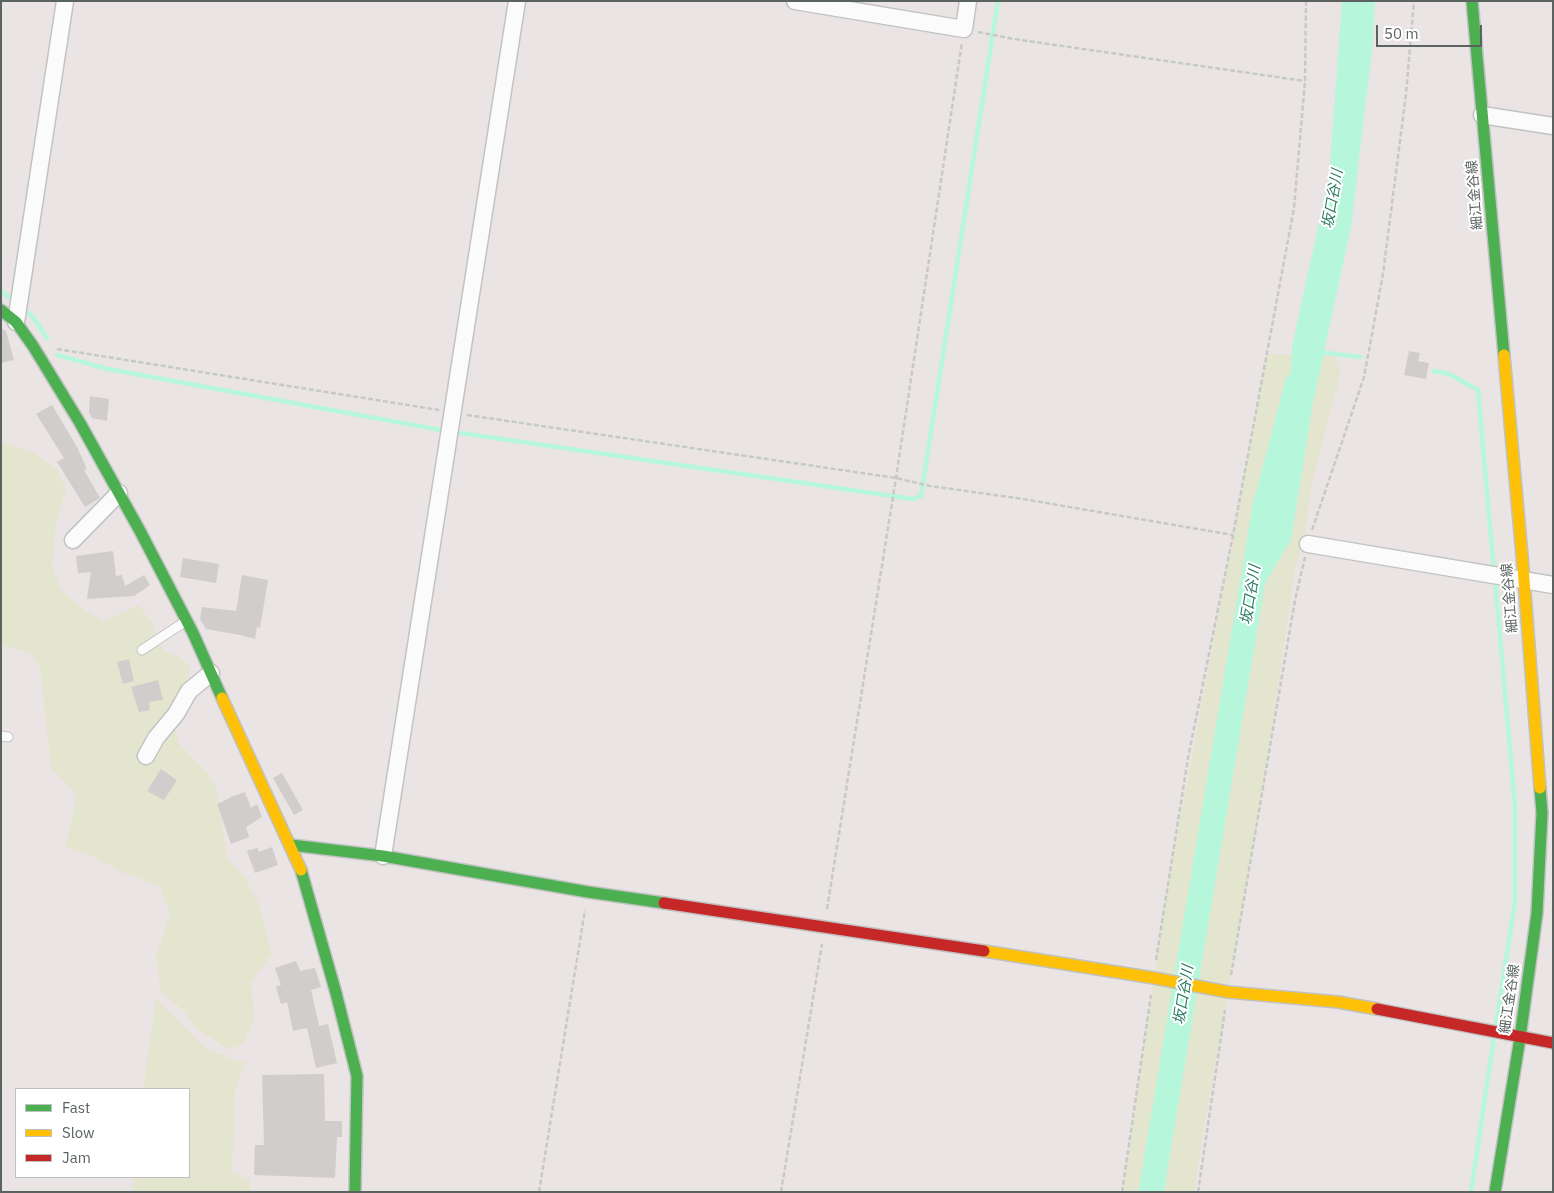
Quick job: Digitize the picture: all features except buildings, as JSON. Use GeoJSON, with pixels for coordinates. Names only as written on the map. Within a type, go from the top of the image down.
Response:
{"type":"FeatureCollection","features":[{"type":"Feature","properties":{"kind":"street"},"geometry":{"type":"LineString","coordinates":[[65,1],[18,312],[33,346],[118,494],[186,621],[301,870],[336,993],[357,1076],[355,1192]]}},
{"type":"Feature","properties":{"kind":"street"},"geometry":{"type":"LineString","coordinates":[[383,856],[517,1]]}},
{"type":"Feature","properties":{"kind":"street"},"geometry":{"type":"LineString","coordinates":[[795,1],[964,29],[968,1]]}},
{"type":"Feature","properties":{"kind":"street","name":"細江金谷線"},"geometry":{"type":"LineString","coordinates":[[1472,1],[1524,580],[1542,813],[1537,913],[1520,1038],[1495,1192]]}},
{"type":"Feature","properties":{"kind":"street"},"geometry":{"type":"LineString","coordinates":[[1482,115],[1553,126]]}},
{"type":"Feature","properties":{"kind":"street"},"geometry":{"type":"LineString","coordinates":[[1,310],[18,312]]}},
{"type":"Feature","properties":{"kind":"street"},"geometry":{"type":"LineString","coordinates":[[73,540],[118,494]]}},
{"type":"Feature","properties":{"kind":"street"},"geometry":{"type":"LineString","coordinates":[[1308,544],[1553,585]]}},
{"type":"Feature","properties":{"kind":"street"},"geometry":{"type":"LineString","coordinates":[[146,756],[156,738],[176,714],[189,691],[211,673]]}},
{"type":"Feature","properties":{"kind":"street"},"geometry":{"type":"LineString","coordinates":[[291,845],[383,856],[588,892],[824,926],[1154,978],[1228,992],[1338,1002],[1553,1043]]}},
{"type":"Feature","properties":{"kind":"lane"},"geometry":{"type":"LineString","coordinates":[[142,650],[186,621]]}},
{"type":"Feature","properties":{"kind":"path"},"geometry":{"type":"LineString","coordinates":[[1122,1192],[1188,758],[1233,534],[1294,208],[1305,81],[1306,1]]}},
{"type":"Feature","properties":{"kind":"path"},"geometry":{"type":"LineString","coordinates":[[1198,1192],[1228,992],[1295,600],[1308,544],[1364,377],[1383,274],[1406,94],[1414,1]]}},
{"type":"Feature","properties":{"kind":"path"},"geometry":{"type":"LineString","coordinates":[[781,1192],[895,487],[964,29]]}},
{"type":"Feature","properties":{"kind":"path"},"geometry":{"type":"LineString","coordinates":[[984,33],[1305,81]]}},
{"type":"Feature","properties":{"kind":"path"},"geometry":{"type":"LineString","coordinates":[[896,478],[930,486],[1016,498],[1233,534]]}},
{"type":"Feature","properties":{"kind":"path"},"geometry":{"type":"LineString","coordinates":[[539,1192],[588,892]]}},
{"type":"Feature","properties":{"kind":"shaded area"},"geometry":{"type":"Polygon","coordinates":[[[1267,354],[1333,356],[1341,372],[1312,484],[1305,534],[1295,570],[1262,796],[1201,1145],[1195,1192],[1123,1192],[1169,878],[1267,354]]]}},
{"type":"Feature","properties":{"kind":"shaded area"},"geometry":{"type":"Polygon","coordinates":[[[1,442],[30,451],[56,468],[66,490],[56,524],[52,565],[60,589],[81,608],[104,621],[138,605],[151,620],[157,641],[165,651],[179,657],[191,667],[184,686],[169,710],[179,743],[206,771],[216,788],[228,859],[244,876],[259,904],[272,954],[251,982],[254,1018],[244,1043],[229,1050],[196,1028],[183,1010],[161,992],[156,957],[170,914],[160,886],[124,873],[92,856],[65,847],[77,796],[51,767],[40,668],[31,653],[1,645],[1,442]]]}},
{"type":"Feature","properties":{"kind":"shaded area"},"geometry":{"type":"Polygon","coordinates":[[[156,999],[207,1050],[245,1063],[235,1091],[232,1172],[249,1179],[252,1192],[132,1192],[133,1178],[190,1178],[190,1088],[143,1088],[156,999]]]}},
{"type":"Feature","properties":{"kind":"water"},"geometry":{"type":"Polygon","coordinates":[[[1342,1],[1375,1],[1373,41],[1351,227],[1313,403],[1291,540],[1248,611],[1259,545],[1286,470],[1292,346],[1329,178],[1342,1]]]}},
{"type":"Feature","properties":{"kind":"waterway"},"geometry":{"type":"LineString","coordinates":[[454,432],[913,499],[921,496],[998,1]]}},
{"type":"Feature","properties":{"kind":"waterway"},"geometry":{"type":"LineString","coordinates":[[1,291],[16,303]]}},
{"type":"Feature","properties":{"kind":"waterway"},"geometry":{"type":"LineString","coordinates":[[22,308],[33,317],[47,338]]}},
{"type":"Feature","properties":{"kind":"waterway"},"geometry":{"type":"LineString","coordinates":[[1319,352],[1360,357]]}},
{"type":"Feature","properties":{"kind":"waterway"},"geometry":{"type":"LineString","coordinates":[[57,355],[108,369],[446,431]]}},
{"type":"Feature","properties":{"kind":"waterway"},"geometry":{"type":"LineString","coordinates":[[1434,371],[1449,374],[1478,390],[1494,572]]}},
{"type":"Feature","properties":{"kind":"waterway","name":"坂口谷川"},"geometry":{"type":"LineString","coordinates":[[1151,1192],[1265,507],[1297,385]]}},
{"type":"Feature","properties":{"kind":"waterway"},"geometry":{"type":"LineString","coordinates":[[1495,580],[1515,806],[1515,901],[1496,1025]]}},
{"type":"Feature","properties":{"kind":"waterway"},"geometry":{"type":"LineString","coordinates":[[1471,1192],[1494,1037]]}},
{"type":"Feature","properties":{"kind":"traffic: fast"},"geometry":{"type":"LineString","coordinates":[[1472,1],[1504,355]]}},
{"type":"Feature","properties":{"kind":"traffic: fast"},"geometry":{"type":"LineString","coordinates":[[1,310],[16,322],[33,346],[80,423],[140,531],[193,633],[222,698]]}},
{"type":"Feature","properties":{"kind":"traffic: fast"},"geometry":{"type":"LineString","coordinates":[[1495,1192],[1520,1038],[1537,913],[1542,813],[1540,788]]}},
{"type":"Feature","properties":{"kind":"traffic: fast"},"geometry":{"type":"LineString","coordinates":[[291,845],[383,856],[588,892],[664,903]]}},
{"type":"Feature","properties":{"kind":"traffic: fast"},"geometry":{"type":"LineString","coordinates":[[301,870],[336,993],[357,1076],[355,1192]]}},
{"type":"Feature","properties":{"kind":"traffic: slow"},"geometry":{"type":"LineString","coordinates":[[1504,355],[1540,788]]}},
{"type":"Feature","properties":{"kind":"traffic: slow"},"geometry":{"type":"LineString","coordinates":[[222,698],[301,870]]}},
{"type":"Feature","properties":{"kind":"traffic: slow"},"geometry":{"type":"LineString","coordinates":[[984,951],[1154,978],[1228,992],[1338,1002],[1377,1009]]}},
{"type":"Feature","properties":{"kind":"traffic: jam"},"geometry":{"type":"LineString","coordinates":[[664,903],[984,951]]}},
{"type":"Feature","properties":{"kind":"traffic: jam"},"geometry":{"type":"LineString","coordinates":[[1377,1009],[1553,1043]]}}]}
